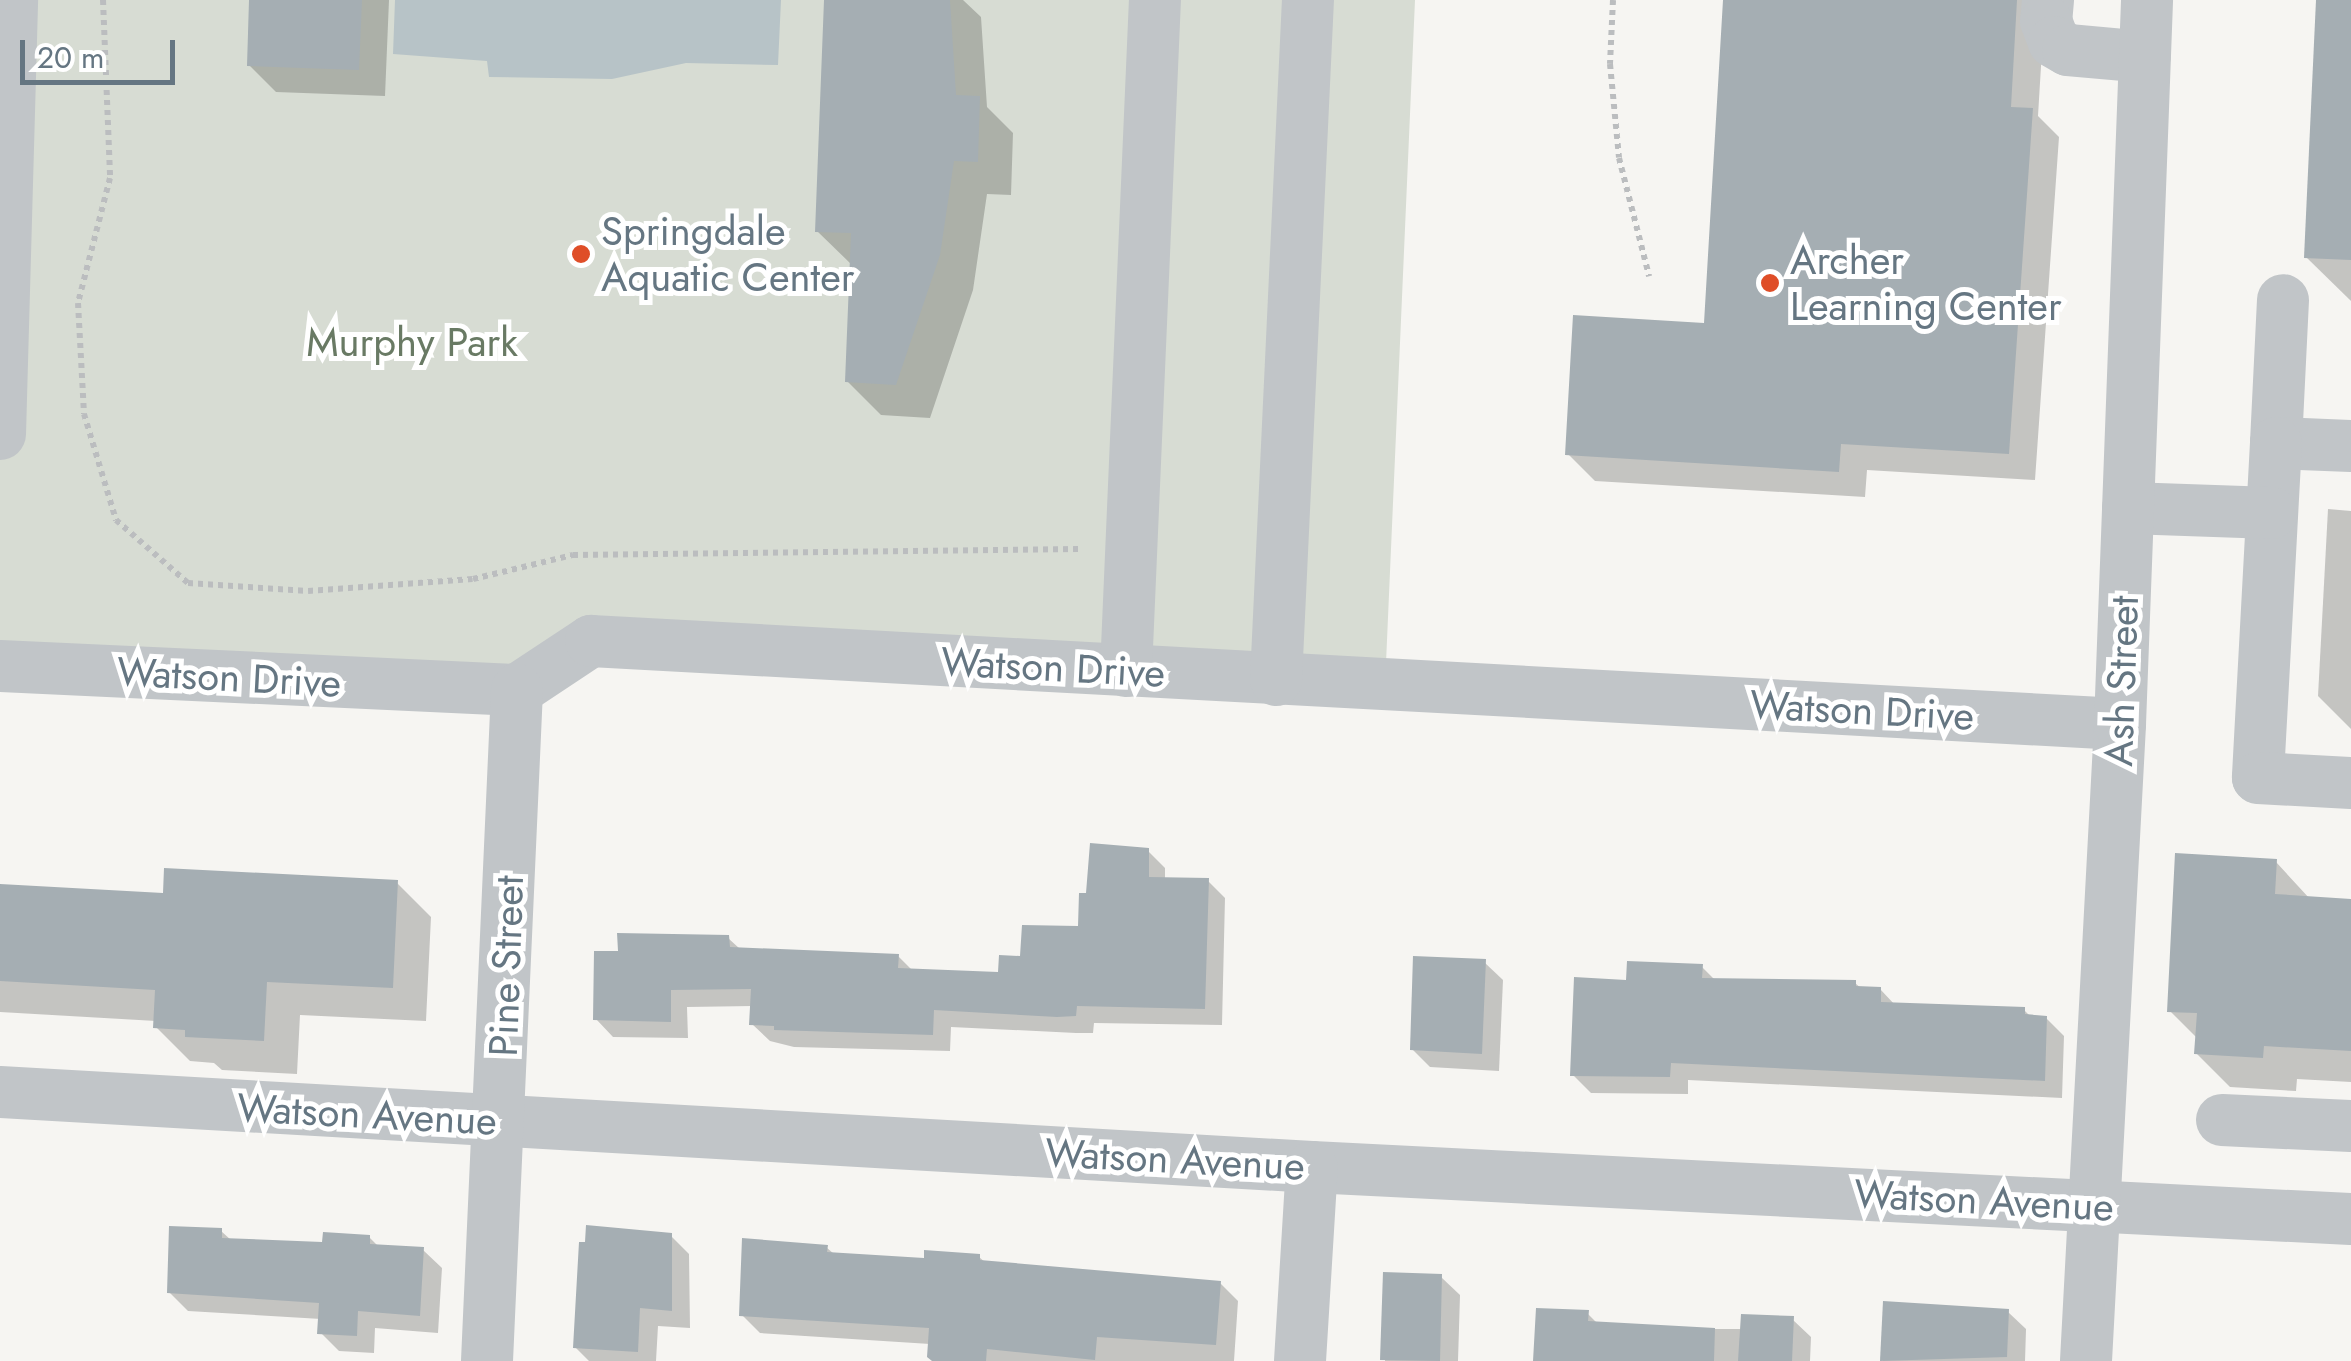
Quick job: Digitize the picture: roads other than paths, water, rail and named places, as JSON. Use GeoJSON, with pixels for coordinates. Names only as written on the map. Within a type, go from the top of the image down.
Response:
{"type":"FeatureCollection","features":[{"type":"Feature","properties":{"kind":"street"},"geometry":{"type":"LineString","coordinates":[[0,434],[12,0]]}},
{"type":"Feature","properties":{"kind":"street"},"geometry":{"type":"LineString","coordinates":[[1126,671],[1156,0]]}},
{"type":"Feature","properties":{"kind":"street"},"geometry":{"type":"LineString","coordinates":[[1276,680],[1308,0]]}},
{"type":"Feature","properties":{"kind":"street"},"geometry":{"type":"LineString","coordinates":[[2048,0],[2046,21],[2054,42],[2068,50],[2145,57]]}},
{"type":"Feature","properties":{"kind":"street","name":"Ash Street"},"geometry":{"type":"LineString","coordinates":[[2086,1361],[2120,724],[2147,0]]}},
{"type":"Feature","properties":{"kind":"street"},"geometry":{"type":"LineString","coordinates":[[2284,300],[2258,778],[2351,782]]}},
{"type":"Feature","properties":{"kind":"street"},"geometry":{"type":"LineString","coordinates":[[2276,443],[2351,446]]}},
{"type":"Feature","properties":{"kind":"street"},"geometry":{"type":"LineString","coordinates":[[2128,508],[2272,514]]}},
{"type":"Feature","properties":{"kind":"street","name":"Watson Drive"},"geometry":{"type":"LineString","coordinates":[[0,666],[517,690],[591,641],[2120,724]]}},
{"type":"Feature","properties":{"kind":"street","name":"Pine Street"},"geometry":{"type":"LineString","coordinates":[[487,1361],[517,690]]}},
{"type":"Feature","properties":{"kind":"street","name":"Watson Avenue"},"geometry":{"type":"LineString","coordinates":[[0,1092],[1312,1166],[2351,1219]]}},
{"type":"Feature","properties":{"kind":"street"},"geometry":{"type":"LineString","coordinates":[[2222,1120],[2351,1126]]}},
{"type":"Feature","properties":{"kind":"street"},"geometry":{"type":"LineString","coordinates":[[1300,1361],[1312,1166]]}},
{"type":"Feature","properties":{"kind":"place","name":"Springdale Aquatic Center"},"geometry":{"type":"Point","coordinates":[581,254]}},
{"type":"Feature","properties":{"kind":"place","name":"Archer Learning Center"},"geometry":{"type":"Point","coordinates":[1770,283]}},
{"type":"Feature","properties":{"kind":"park label","name":"Murphy Park"},"geometry":{"type":"Point","coordinates":[412,342]}}]}
